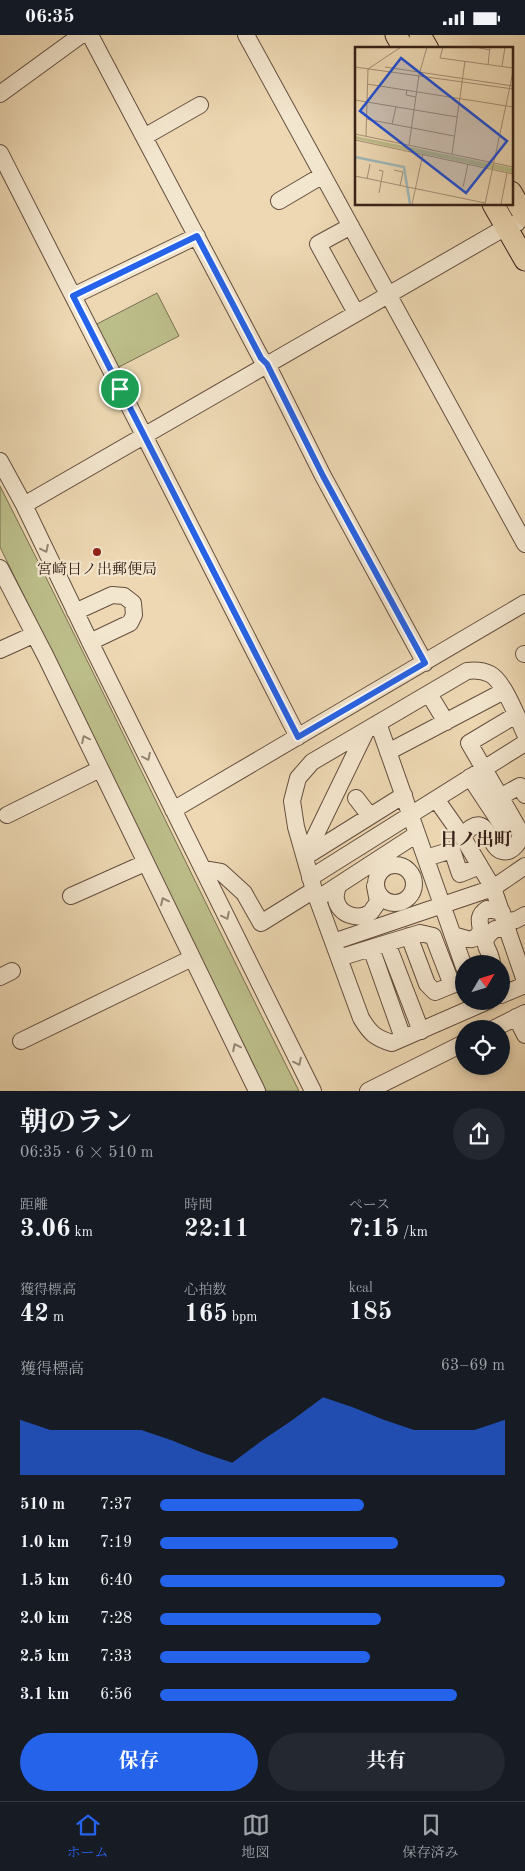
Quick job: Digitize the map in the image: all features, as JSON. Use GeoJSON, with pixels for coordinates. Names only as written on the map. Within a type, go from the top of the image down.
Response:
{"type":"FeatureCollection","features":[{"type":"Feature","properties":{"kind":"main road"},"geometry":{"type":"LineString","coordinates":[[396,35],[403,47]]}},
{"type":"Feature","properties":{"kind":"main road"},"geometry":{"type":"LineString","coordinates":[[420,35],[427,47]]}},
{"type":"Feature","properties":{"kind":"main road"},"geometry":{"type":"LineString","coordinates":[[512,194],[525,216]]}},
{"type":"Feature","properties":{"kind":"main road"},"geometry":{"type":"LineString","coordinates":[[494,205],[515,224],[525,260]]}},
{"type":"Feature","properties":{"kind":"street"},"geometry":{"type":"LineString","coordinates":[[0,94],[81,35]]}},
{"type":"Feature","properties":{"kind":"street"},"geometry":{"type":"LineString","coordinates":[[90,35],[261,358],[267,364],[323,476],[425,663]]}},
{"type":"Feature","properties":{"kind":"street"},"geometry":{"type":"LineString","coordinates":[[246,35],[525,543]]}},
{"type":"Feature","properties":{"kind":"street"},"geometry":{"type":"LineString","coordinates":[[144,137],[200,105]]}},
{"type":"Feature","properties":{"kind":"street"},"geometry":{"type":"LineString","coordinates":[[0,153],[298,737]]}},
{"type":"Feature","properties":{"kind":"street"},"geometry":{"type":"LineString","coordinates":[[279,201],[323,175]]}},
{"type":"Feature","properties":{"kind":"street"},"geometry":{"type":"LineString","coordinates":[[24,505],[389,294],[515,224]]}},
{"type":"Feature","properties":{"kind":"street"},"geometry":{"type":"LineString","coordinates":[[351,225],[318,244],[356,313]]}},
{"type":"Feature","properties":{"kind":"street"},"geometry":{"type":"LineString","coordinates":[[73,296],[197,236]]}},
{"type":"Feature","properties":{"kind":"street"},"geometry":{"type":"LineString","coordinates":[[0,461],[24,505],[75,612],[313,1091]]}},
{"type":"Feature","properties":{"kind":"street"},"geometry":{"type":"LineString","coordinates":[[0,568],[46,657],[257,1091]]}},
{"type":"Feature","properties":{"kind":"street"},"geometry":{"type":"LineString","coordinates":[[75,612],[112,595],[124,596],[133,603],[134,615],[130,623],[90,642]]}},
{"type":"Feature","properties":{"kind":"street"},"geometry":{"type":"LineString","coordinates":[[173,810],[525,603]]}},
{"type":"Feature","properties":{"kind":"street"},"geometry":{"type":"LineString","coordinates":[[0,650],[33,635]]}},
{"type":"Feature","properties":{"kind":"street"},"geometry":{"type":"LineString","coordinates":[[466,1010],[392,1043],[381,1040],[370,1033],[361,1018],[314,889],[296,827],[292,801],[298,778],[312,762],[467,671],[477,670],[491,674],[504,691],[525,734]]}},
{"type":"Feature","properties":{"kind":"street"},"geometry":{"type":"LineString","coordinates":[[388,752],[504,691]]}},
{"type":"Feature","properties":{"kind":"street"},"geometry":{"type":"LineString","coordinates":[[429,694],[446,722]]}},
{"type":"Feature","properties":{"kind":"street"},"geometry":{"type":"LineString","coordinates":[[462,836],[469,828],[480,826],[485,829],[497,848],[502,851],[509,851],[515,847],[521,836],[520,831],[489,805],[484,769],[469,743],[516,715]]}},
{"type":"Feature","properties":{"kind":"street"},"geometry":{"type":"LineString","coordinates":[[372,727],[388,752],[460,955]]}},
{"type":"Feature","properties":{"kind":"street"},"geometry":{"type":"LineString","coordinates":[[305,857],[372,727]]}},
{"type":"Feature","properties":{"kind":"street"},"geometry":{"type":"LineString","coordinates":[[202,869],[221,872],[227,877],[244,893],[261,923],[314,889],[410,815],[525,743]]}},
{"type":"Feature","properties":{"kind":"street"},"geometry":{"type":"LineString","coordinates":[[7,815],[100,769]]}},
{"type":"Feature","properties":{"kind":"street"},"geometry":{"type":"LineString","coordinates":[[470,777],[503,827]]}},
{"type":"Feature","properties":{"kind":"street"},"geometry":{"type":"LineString","coordinates":[[489,805],[520,786],[525,795]]}},
{"type":"Feature","properties":{"kind":"street"},"geometry":{"type":"LineString","coordinates":[[305,857],[404,795]]}},
{"type":"Feature","properties":{"kind":"street"},"geometry":{"type":"LineString","coordinates":[[356,798],[370,817]]}},
{"type":"Feature","properties":{"kind":"street"},"geometry":{"type":"LineString","coordinates":[[436,799],[462,836],[493,888],[525,981]]}},
{"type":"Feature","properties":{"kind":"street"},"geometry":{"type":"LineString","coordinates":[[314,889],[338,886],[353,874],[417,834]]}},
{"type":"Feature","properties":{"kind":"street"},"geometry":{"type":"LineString","coordinates":[[426,859],[452,850],[460,874],[480,866]]}},
{"type":"Feature","properties":{"kind":"street"},"geometry":{"type":"LineString","coordinates":[[71,896],[145,863]]}},
{"type":"Feature","properties":{"kind":"street"},"geometry":{"type":"LineString","coordinates":[[333,942],[493,888],[525,866]]}},
{"type":"Feature","properties":{"kind":"street"},"geometry":{"type":"LineString","coordinates":[[338,886],[336,898],[340,909],[350,916],[361,917],[371,911],[378,901],[377,890],[372,881],[364,875],[353,874]]}},
{"type":"Feature","properties":{"kind":"street"},"geometry":{"type":"LineString","coordinates":[[453,935],[471,940],[476,938],[481,930],[480,914],[487,909],[505,921]]}},
{"type":"Feature","properties":{"kind":"street"},"geometry":{"type":"LineString","coordinates":[[490,955],[485,945],[486,939],[505,921],[516,920],[525,915]]}},
{"type":"Feature","properties":{"kind":"street"},"geometry":{"type":"LineString","coordinates":[[339,958],[420,933],[434,936],[455,977]]}},
{"type":"Feature","properties":{"kind":"street"},"geometry":{"type":"LineString","coordinates":[[409,936],[427,984],[431,989],[435,992],[455,984]]}},
{"type":"Feature","properties":{"kind":"street"},"geometry":{"type":"LineString","coordinates":[[387,943],[421,1031]]}},
{"type":"Feature","properties":{"kind":"street"},"geometry":{"type":"LineString","coordinates":[[371,948],[403,1039]]}},
{"type":"Feature","properties":{"kind":"street"},"geometry":{"type":"LineString","coordinates":[[21,1041],[192,958]]}},
{"type":"Feature","properties":{"kind":"street"},"geometry":{"type":"LineString","coordinates":[[510,991],[525,985]]}},
{"type":"Feature","properties":{"kind":"street"},"geometry":{"type":"LineString","coordinates":[[521,1015],[525,1035]]}},
{"type":"Feature","properties":{"kind":"street"},"geometry":{"type":"LineString","coordinates":[[368,1091],[455,1048]]}},
{"type":"Feature","properties":{"kind":"green space"},"geometry":{"type":"Polygon","coordinates":[[[157,293],[179,336],[117,368],[95,325],[157,293]]]}},
{"type":"Feature","properties":{"kind":"green space"},"geometry":{"type":"Polygon","coordinates":[[[0,486],[299,1091],[266,1091],[0,547],[0,486]]]}},
{"type":"Feature","properties":{"kind":"place","name":"宮崎日ノ出郵便局"},"geometry":{"type":"Point","coordinates":[97,552]}},
{"type":"Feature","properties":{"kind":"district","name":"日ノ出町"},"geometry":{"type":"Point","coordinates":[476,839]}},
{"type":"Feature","properties":{"kind":"route"},"geometry":{"type":"LineString","coordinates":[[197,236],[261,358],[267,364],[323,476],[425,663],[298,737],[120,389],[73,296],[197,236]]}}]}
